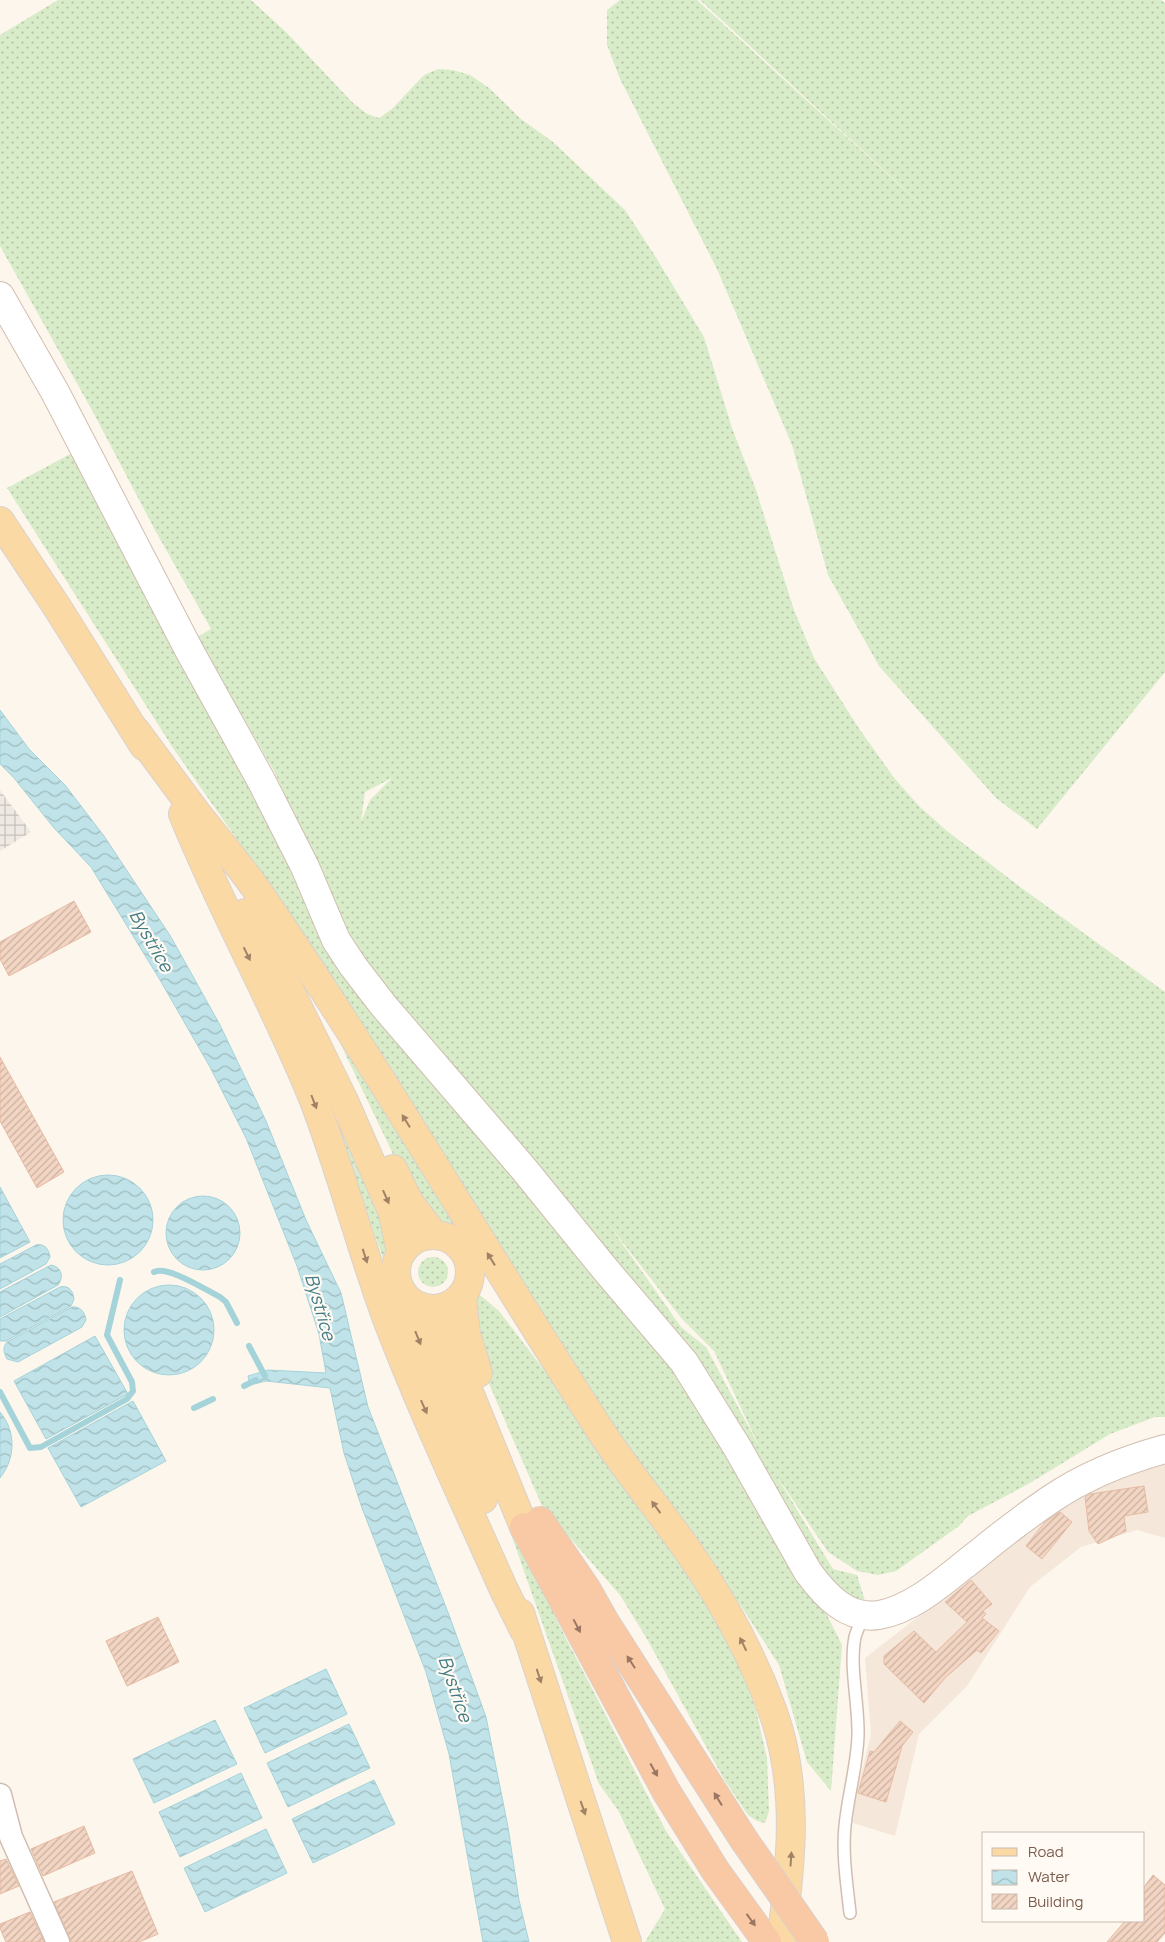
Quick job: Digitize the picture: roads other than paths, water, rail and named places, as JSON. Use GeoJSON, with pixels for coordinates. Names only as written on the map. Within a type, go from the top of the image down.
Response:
{"type":"FeatureCollection","features":[{"type":"Feature","properties":{"kind":"highway"},"geometry":{"type":"LineString","coordinates":[[531,1521],[547,1533],[587,1590],[605,1622],[744,1840],[815,1942]]}},
{"type":"Feature","properties":{"kind":"highway"},"geometry":{"type":"LineString","coordinates":[[531,1521],[662,1784],[715,1870],[767,1942]]}},
{"type":"Feature","properties":{"kind":"main road"},"geometry":{"type":"LineString","coordinates":[[0,521],[300,985],[356,1091],[409,1202],[434,1235]]}},
{"type":"Feature","properties":{"kind":"main road"},"geometry":{"type":"LineString","coordinates":[[191,815],[311,1032],[344,1101],[393,1213],[401,1253]]}},
{"type":"Feature","properties":{"kind":"main road"},"geometry":{"type":"LineString","coordinates":[[191,815],[244,871],[287,935],[362,1049],[492,1260],[602,1432],[691,1555],[719,1599],[743,1644],[773,1712],[784,1752],[792,1809],[790,1877],[781,1942]]}},
{"type":"Feature","properties":{"kind":"main road"},"geometry":{"type":"LineString","coordinates":[[191,815],[206,869],[306,1083],[333,1156],[396,1343],[501,1584],[524,1630]]}},
{"type":"Feature","properties":{"kind":"main road"},"geometry":{"type":"LineString","coordinates":[[434,1235],[450,1240],[462,1251],[469,1264],[466,1286],[466,1334],[478,1374],[531,1521],[441,1331],[412,1299],[396,1276],[401,1253],[407,1245],[421,1237],[434,1235]]}},
{"type":"Feature","properties":{"kind":"main road"},"geometry":{"type":"LineString","coordinates":[[466,1286],[488,1289],[501,1302],[567,1391],[602,1432]]}},
{"type":"Feature","properties":{"kind":"main road"},"geometry":{"type":"LineString","coordinates":[[412,1299],[440,1309],[450,1305],[466,1286]]}},
{"type":"Feature","properties":{"kind":"main road"},"geometry":{"type":"LineString","coordinates":[[412,1299],[416,1334],[471,1467],[499,1542],[524,1630],[627,1942]]}},
{"type":"Feature","properties":{"kind":"street"},"geometry":{"type":"LineString","coordinates":[[0,296],[55,392],[198,667],[262,782],[304,867],[326,920],[353,966],[383,1005],[523,1168],[684,1362],[737,1447],[808,1572],[821,1590],[833,1601],[848,1610],[863,1615],[879,1615],[887,1612],[923,1596],[1052,1498],[1111,1467],[1165,1449]]}},
{"type":"Feature","properties":{"kind":"street"},"geometry":{"type":"LineString","coordinates":[[0,1796],[11,1837],[58,1942]]}},
{"type":"Feature","properties":{"kind":"lane"},"geometry":{"type":"LineString","coordinates":[[850,1913],[845,1857],[845,1828],[856,1766],[858,1735],[859,1711],[854,1650],[855,1636],[863,1615]]}},
{"type":"Feature","properties":{"kind":"water","name":"Bystřice"},"geometry":{"type":"Polygon","coordinates":[[[0,710],[29,749],[65,785],[104,836],[171,937],[220,1025],[266,1121],[306,1220],[341,1293],[368,1407],[449,1615],[486,1717],[508,1827],[519,1900],[529,1942],[483,1942],[449,1754],[426,1672],[362,1508],[344,1453],[330,1388],[266,1381],[250,1385],[248,1376],[268,1370],[326,1373],[319,1334],[297,1266],[246,1138],[210,1067],[160,980],[91,867],[54,828],[14,778],[0,764],[0,710]]]}},
{"type":"Feature","properties":{"kind":"water"},"geometry":{"type":"Polygon","coordinates":[[[108,1175],[125,1179],[140,1188],[149,1203],[153,1220],[149,1237],[140,1252],[125,1261],[108,1265],[91,1261],[76,1252],[67,1237],[63,1220],[67,1203],[76,1188],[91,1179],[108,1175]]]}},
{"type":"Feature","properties":{"kind":"water"},"geometry":{"type":"Polygon","coordinates":[[[0,1187],[30,1242],[0,1258],[0,1187]]]}},
{"type":"Feature","properties":{"kind":"water"},"geometry":{"type":"Polygon","coordinates":[[[203,1196],[217,1199],[229,1207],[237,1219],[240,1233],[237,1247],[229,1259],[217,1267],[203,1270],[189,1267],[177,1259],[169,1247],[166,1233],[169,1219],[177,1207],[189,1199],[203,1196]]]}},
{"type":"Feature","properties":{"kind":"water"},"geometry":{"type":"Polygon","coordinates":[[[36,1245],[44,1246],[49,1251],[50,1257],[46,1264],[0,1289],[0,1264],[36,1245]]]}},
{"type":"Feature","properties":{"kind":"water"},"geometry":{"type":"Polygon","coordinates":[[[51,1265],[60,1270],[61,1279],[58,1285],[0,1317],[0,1292],[51,1265]]]}},
{"type":"Feature","properties":{"kind":"water"},"geometry":{"type":"Polygon","coordinates":[[[169,1285],[186,1289],[201,1298],[210,1313],[214,1330],[210,1347],[201,1362],[186,1371],[169,1375],[152,1371],[137,1362],[128,1347],[124,1330],[128,1313],[137,1298],[152,1289],[169,1285]]]}},
{"type":"Feature","properties":{"kind":"water"},"geometry":{"type":"Polygon","coordinates":[[[60,1287],[66,1287],[72,1291],[74,1299],[71,1306],[6,1341],[0,1341],[0,1319],[60,1287]]]}},
{"type":"Feature","properties":{"kind":"water"},"geometry":{"type":"Polygon","coordinates":[[[72,1307],[82,1310],[85,1314],[86,1320],[82,1327],[18,1362],[7,1359],[4,1346],[7,1342],[72,1307]]]}},
{"type":"Feature","properties":{"kind":"water"},"geometry":{"type":"Polygon","coordinates":[[[95,1336],[128,1394],[46,1439],[14,1381],[95,1336]]]}},
{"type":"Feature","properties":{"kind":"water"},"geometry":{"type":"Polygon","coordinates":[[[133,1401],[166,1461],[81,1507],[48,1448],[133,1401]]]}},
{"type":"Feature","properties":{"kind":"water"},"geometry":{"type":"Polygon","coordinates":[[[0,1412],[9,1428],[12,1445],[9,1462],[0,1478],[0,1412]]]}},
{"type":"Feature","properties":{"kind":"water"},"geometry":{"type":"Polygon","coordinates":[[[326,1669],[347,1714],[265,1753],[244,1708],[326,1669]]]}},
{"type":"Feature","properties":{"kind":"water"},"geometry":{"type":"Polygon","coordinates":[[[215,1720],[237,1764],[154,1803],[133,1759],[215,1720]]]}},
{"type":"Feature","properties":{"kind":"water"},"geometry":{"type":"Polygon","coordinates":[[[349,1724],[370,1768],[288,1807],[267,1763],[349,1724]]]}},
{"type":"Feature","properties":{"kind":"water"},"geometry":{"type":"Polygon","coordinates":[[[241,1773],[262,1818],[180,1857],[159,1812],[241,1773]]]}},
{"type":"Feature","properties":{"kind":"water"},"geometry":{"type":"Polygon","coordinates":[[[374,1780],[395,1824],[313,1863],[292,1819],[374,1780]]]}},
{"type":"Feature","properties":{"kind":"water"},"geometry":{"type":"Polygon","coordinates":[[[266,1829],[287,1873],[205,1912],[184,1868],[266,1829]]]}},
{"type":"Feature","properties":{"kind":"waterway"},"geometry":{"type":"LineString","coordinates":[[154,1272],[168,1272],[177,1275],[220,1297],[226,1302],[237,1323]]}},
{"type":"Feature","properties":{"kind":"waterway"},"geometry":{"type":"LineString","coordinates":[[0,1392],[30,1448],[41,1447],[127,1399],[133,1391],[132,1382],[107,1335],[120,1280]]}},
{"type":"Feature","properties":{"kind":"waterway"},"geometry":{"type":"LineString","coordinates":[[249,1346],[265,1376]]}},
{"type":"Feature","properties":{"kind":"waterway"},"geometry":{"type":"LineString","coordinates":[[244,1386],[256,1380]]}},
{"type":"Feature","properties":{"kind":"waterway"},"geometry":{"type":"LineString","coordinates":[[194,1408],[213,1399]]}}]}
